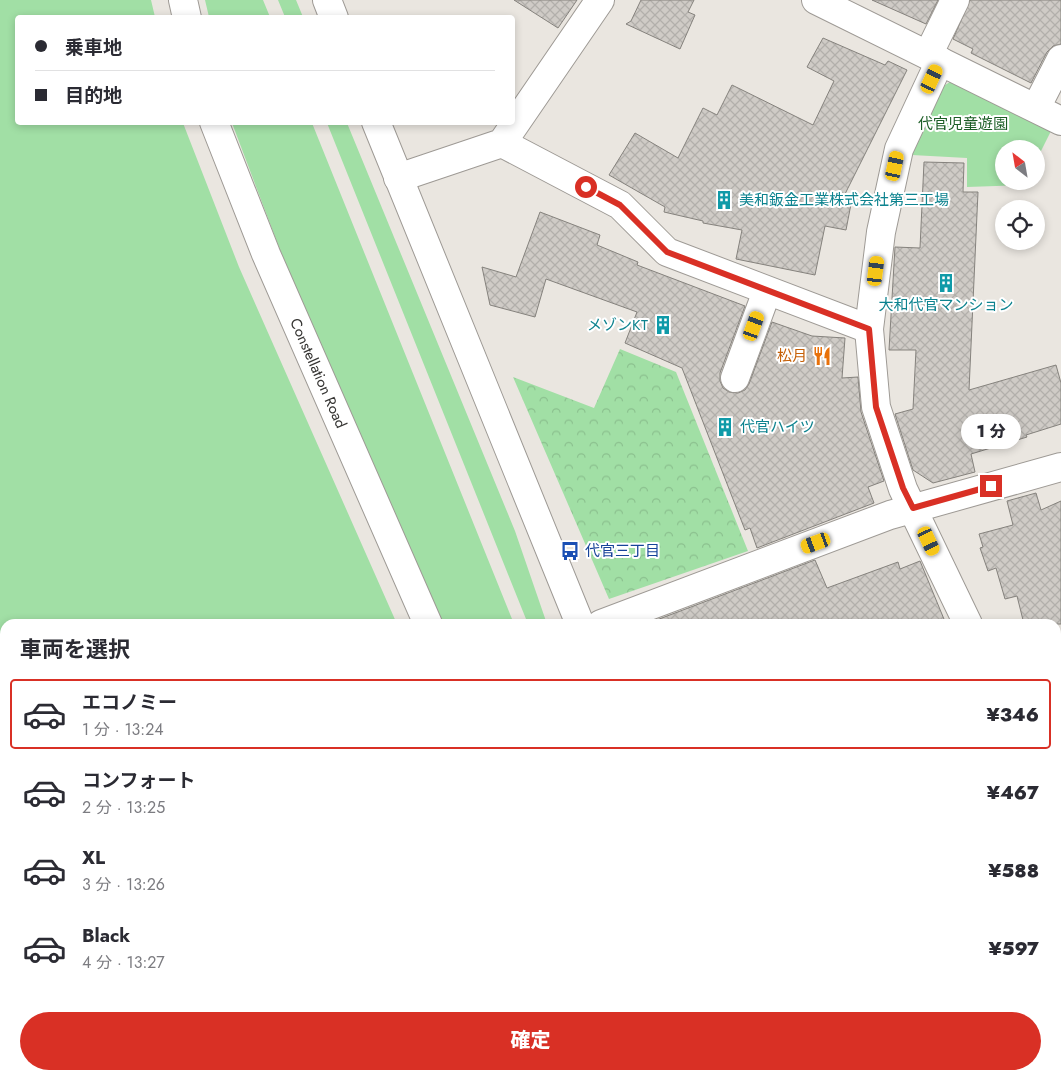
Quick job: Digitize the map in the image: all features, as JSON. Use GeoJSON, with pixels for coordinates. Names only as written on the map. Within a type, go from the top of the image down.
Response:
{"type":"FeatureCollection","features":[{"type":"Feature","properties":{"kind":"street"},"geometry":{"type":"LineString","coordinates":[[183,0],[186,15]]}},
{"type":"Feature","properties":{"kind":"street"},"geometry":{"type":"LineString","coordinates":[[328,0],[333,15]]}},
{"type":"Feature","properties":{"kind":"street"},"geometry":{"type":"LineString","coordinates":[[515,124],[600,0]]}},
{"type":"Feature","properties":{"kind":"street"},"geometry":{"type":"LineString","coordinates":[[955,0],[899,149],[881,232],[869,329],[876,407],[903,488],[966,619]]}},
{"type":"Feature","properties":{"kind":"street"},"geometry":{"type":"LineString","coordinates":[[821,1],[1061,121]]}},
{"type":"Feature","properties":{"kind":"street"},"geometry":{"type":"LineString","coordinates":[[1036,108],[1061,59]]}},
{"type":"Feature","properties":{"kind":"street","name":"Constellation Road"},"geometry":{"type":"LineString","coordinates":[[215,125],[266,254],[426,619]]}},
{"type":"Feature","properties":{"kind":"street"},"geometry":{"type":"LineString","coordinates":[[377,125],[578,619]]}},
{"type":"Feature","properties":{"kind":"street"},"geometry":{"type":"LineString","coordinates":[[398,178],[502,143],[514,125]]}},
{"type":"Feature","properties":{"kind":"street"},"geometry":{"type":"LineString","coordinates":[[502,143],[620,205],[667,252],[869,329]]}},
{"type":"Feature","properties":{"kind":"street"},"geometry":{"type":"LineString","coordinates":[[735,378],[767,291]]}},
{"type":"Feature","properties":{"kind":"street"},"geometry":{"type":"LineString","coordinates":[[614,619],[890,515],[1061,468]]}},
{"type":"Feature","properties":{"kind":"green space"},"geometry":{"type":"Polygon","coordinates":[[[0,0],[151,0],[155,15],[15,15],[15,125],[184,125],[239,267],[395,619],[0,619],[0,0]]]}},
{"type":"Feature","properties":{"kind":"green space"},"geometry":{"type":"Polygon","coordinates":[[[205,0],[263,0],[269,15],[209,15],[205,0]]]}},
{"type":"Feature","properties":{"kind":"green space"},"geometry":{"type":"Polygon","coordinates":[[[278,0],[296,0],[302,15],[284,15],[278,0]]]}},
{"type":"Feature","properties":{"kind":"green space","name":"代官児童遊園"},"geometry":{"type":"Polygon","coordinates":[[[953,80],[1052,129],[1045,143],[1045,140],[995,140],[995,186],[967,187],[967,158],[912,155],[939,89],[953,80]]]}},
{"type":"Feature","properties":{"kind":"green space"},"geometry":{"type":"Polygon","coordinates":[[[233,125],[313,125],[512,619],[441,619],[280,250],[233,125]]]}},
{"type":"Feature","properties":{"kind":"green space"},"geometry":{"type":"Polygon","coordinates":[[[328,125],[348,125],[515,531],[545,619],[526,619],[328,125]]]}},
{"type":"Feature","properties":{"kind":"green space"},"geometry":{"type":"Polygon","coordinates":[[[620,349],[676,372],[748,551],[609,599],[513,377],[594,408],[620,349]]]}},
{"type":"Feature","properties":{"kind":"building"},"geometry":{"type":"Polygon","coordinates":[[[514,0],[577,0],[558,28],[514,0]]]}},
{"type":"Feature","properties":{"kind":"building"},"geometry":{"type":"Polygon","coordinates":[[[641,0],[694,0],[688,12],[695,15],[680,49],[626,24],[631,21],[641,0]]]}},
{"type":"Feature","properties":{"kind":"building"},"geometry":{"type":"Polygon","coordinates":[[[872,0],[938,0],[926,24],[872,0]]]}},
{"type":"Feature","properties":{"kind":"building"},"geometry":{"type":"Polygon","coordinates":[[[970,0],[1061,0],[1061,44],[1053,46],[1047,52],[1031,83],[971,53],[973,49],[953,39],[970,0]]]}},
{"type":"Feature","properties":{"kind":"building"},"geometry":{"type":"Polygon","coordinates":[[[823,38],[885,65],[888,61],[907,70],[841,202],[851,204],[846,230],[825,226],[815,275],[736,259],[742,230],[703,223],[703,221],[664,212],[665,207],[609,175],[635,133],[678,158],[703,108],[717,115],[732,85],[813,125],[834,81],[807,67],[823,38]]]}},
{"type":"Feature","properties":{"kind":"building"},"geometry":{"type":"Polygon","coordinates":[[[924,162],[964,163],[963,192],[978,192],[969,390],[1056,365],[1061,383],[1061,424],[1026,435],[1027,437],[971,454],[975,472],[933,483],[913,470],[895,414],[913,409],[916,350],[889,350],[895,247],[920,248],[924,162]]]}},
{"type":"Feature","properties":{"kind":"building"},"geometry":{"type":"Polygon","coordinates":[[[540,212],[600,235],[597,245],[638,262],[637,265],[745,306],[720,373],[720,381],[723,388],[729,392],[738,393],[745,390],[749,384],[772,322],[812,336],[845,338],[842,378],[858,377],[861,412],[884,481],[868,487],[874,503],[757,548],[750,528],[745,530],[682,368],[625,343],[637,312],[546,279],[535,317],[490,305],[482,267],[516,277],[540,212]]]}},
{"type":"Feature","properties":{"kind":"building"},"geometry":{"type":"Polygon","coordinates":[[[1036,493],[1041,510],[1061,501],[1061,619],[1023,619],[1017,596],[1005,599],[996,568],[988,571],[980,548],[983,547],[979,534],[1013,525],[1007,501],[1036,493]]]}},
{"type":"Feature","properties":{"kind":"building"},"geometry":{"type":"Polygon","coordinates":[[[815,560],[827,588],[898,562],[900,569],[920,561],[944,619],[659,619],[815,560]]]}},
{"type":"Feature","properties":{"kind":"place","name":"美和鈑金工業株式会社第三工場"},"geometry":{"type":"Point","coordinates":[724,200]}},
{"type":"Feature","properties":{"kind":"place","name":"大和代官マンション"},"geometry":{"type":"Point","coordinates":[946,283]}},
{"type":"Feature","properties":{"kind":"place","name":"メゾンKT"},"geometry":{"type":"Point","coordinates":[663,325]}},
{"type":"Feature","properties":{"kind":"place","name":"松月"},"geometry":{"type":"Point","coordinates":[822,356]}},
{"type":"Feature","properties":{"kind":"place","name":"代官ハイツ"},"geometry":{"type":"Point","coordinates":[725,427]}},
{"type":"Feature","properties":{"kind":"place","name":"代官三丁目"},"geometry":{"type":"Point","coordinates":[570,551]}},
{"type":"Feature","properties":{"kind":"route"},"geometry":{"type":"LineString","coordinates":[[586,187],[620,205],[667,252],[869,329],[876,407],[903,488],[913,508],[991,486]]}}]}
